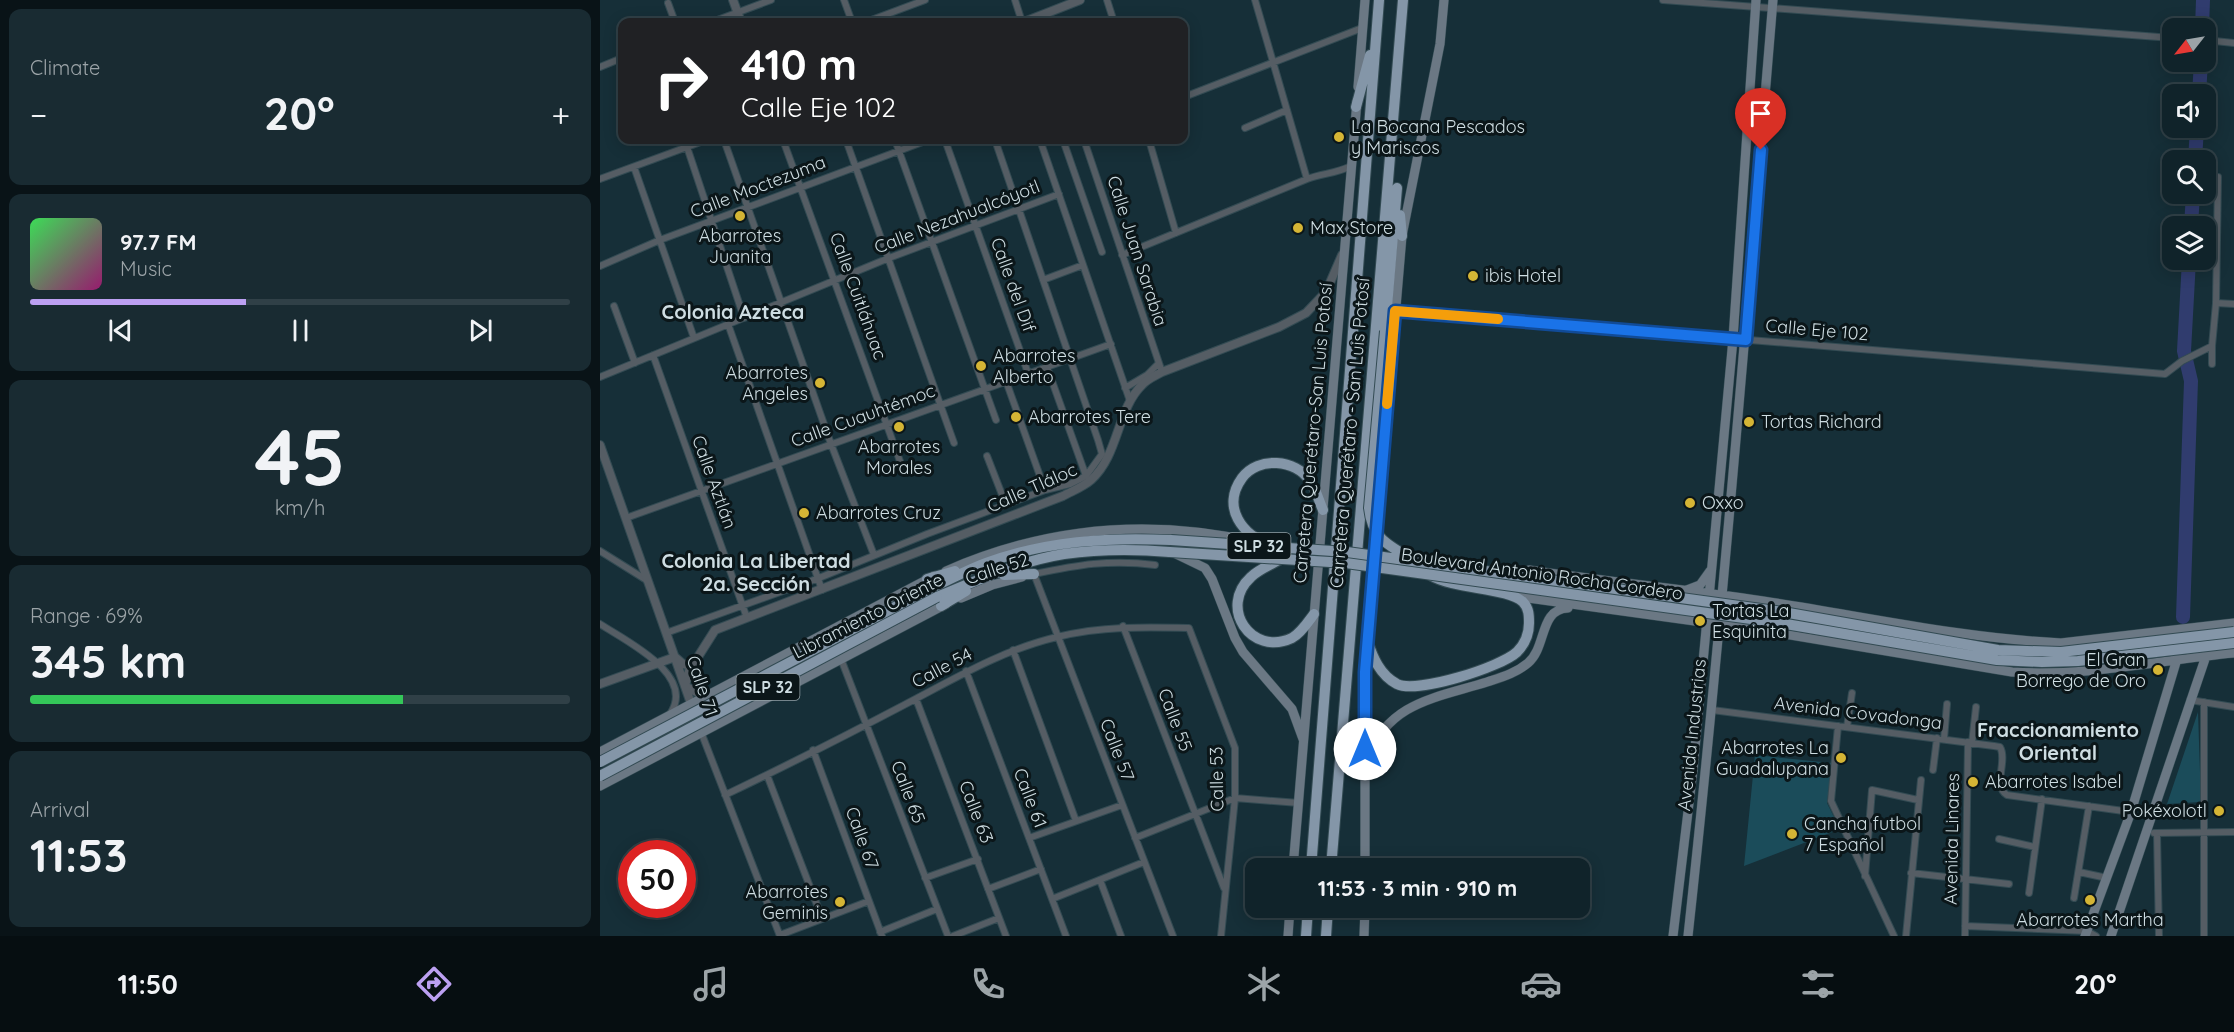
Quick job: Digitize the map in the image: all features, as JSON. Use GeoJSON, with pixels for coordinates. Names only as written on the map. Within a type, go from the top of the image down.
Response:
{"type":"FeatureCollection","features":[{"type":"Feature","properties":{"kind":"highway","name":"Carretera Querétaro - San Luis Potosí"},"geometry":{"type":"LineString","coordinates":[[1312,858],[1379,0]]}},
{"type":"Feature","properties":{"kind":"highway","name":"Carretera Querétaro - San Luis Potosí"},"geometry":{"type":"LineString","coordinates":[[1332,858],[1403,0]]}},
{"type":"Feature","properties":{"kind":"highway"},"geometry":{"type":"LineString","coordinates":[[1356,107],[1377,28]]}},
{"type":"Feature","properties":{"kind":"highway"},"geometry":{"type":"LineString","coordinates":[[1392,137],[1401,236]]}},
{"type":"Feature","properties":{"kind":"highway","name":"SLP 32"},"geometry":{"type":"LineString","coordinates":[[1397,188],[1369,508],[1370,519],[1380,539],[1418,562]]}},
{"type":"Feature","properties":{"kind":"highway"},"geometry":{"type":"LineString","coordinates":[[1281,548],[1250,536],[1238,519],[1234,506],[1235,492],[1248,472],[1268,463],[1284,463],[1298,469],[1310,480],[1323,510]]}},
{"type":"Feature","properties":{"kind":"highway","name":"Libramiento Oriente"},"geometry":{"type":"LineString","coordinates":[[600,776],[985,564],[1020,552],[1060,543],[1103,538],[1171,540],[1281,548]]}},
{"type":"Feature","properties":{"kind":"highway","name":"SLP 32"},"geometry":{"type":"LineString","coordinates":[[1281,548],[1346,557]]}},
{"type":"Feature","properties":{"kind":"highway","name":"Libramiento Oriente"},"geometry":{"type":"LineString","coordinates":[[600,762],[934,593],[1062,555],[1104,550],[1170,552]]}},
{"type":"Feature","properties":{"kind":"highway","name":"SLP 32"},"geometry":{"type":"LineString","coordinates":[[1170,552],[1279,560],[1346,557]]}},
{"type":"Feature","properties":{"kind":"highway","name":"Boulevard Antonio Rocha Cordero"},"geometry":{"type":"LineString","coordinates":[[1346,557],[1418,562],[1783,612],[1998,650],[2061,652],[2234,632]]}},
{"type":"Feature","properties":{"kind":"highway","name":"Boulevard Antonio Rocha Cordero"},"geometry":{"type":"LineString","coordinates":[[1346,557],[1432,576],[1780,623],[1997,660],[2079,661],[2234,643]]}},
{"type":"Feature","properties":{"kind":"highway"},"geometry":{"type":"LineString","coordinates":[[1279,560],[1251,576],[1238,597],[1240,621],[1247,632],[1258,639],[1270,642],[1293,638],[1314,614]]}},
{"type":"Feature","properties":{"kind":"highway"},"geometry":{"type":"LineString","coordinates":[[989,576],[1034,574]]}},
{"type":"Feature","properties":{"kind":"highway"},"geometry":{"type":"LineString","coordinates":[[1367,640],[1373,658],[1384,675],[1398,685],[1411,688],[1427,687],[1488,667],[1508,659],[1518,651],[1526,640],[1529,627],[1528,611],[1523,602],[1511,596],[1442,582],[1432,576]]}},
{"type":"Feature","properties":{"kind":"highway"},"geometry":{"type":"LineString","coordinates":[[1306,936],[1307,918]]}},
{"type":"Feature","properties":{"kind":"highway"},"geometry":{"type":"LineString","coordinates":[[1326,936],[1328,918]]}},
{"type":"Feature","properties":{"kind":"main road","name":"Carretera Querétaro-San Luis Potosí"},"geometry":{"type":"LineString","coordinates":[[1294,858],[1365,0]]}},
{"type":"Feature","properties":{"kind":"main road"},"geometry":{"type":"LineString","coordinates":[[1365,858],[1365,672],[1401,236],[1438,55],[1444,0]]}},
{"type":"Feature","properties":{"kind":"main road","name":"Avenida Industrias"},"geometry":{"type":"LineString","coordinates":[[1673,936],[1681,881],[1707,624],[1733,339],[1756,3]]}},
{"type":"Feature","properties":{"kind":"main road","name":"Avenida Industrias"},"geometry":{"type":"LineString","coordinates":[[1688,936],[1712,710],[1746,340],[1773,4]]}},
{"type":"Feature","properties":{"kind":"main road","name":"Libramiento Oriente"},"geometry":{"type":"LineString","coordinates":[[600,752],[714,693],[934,593],[981,555],[1060,534],[1103,529],[1143,529],[1224,535],[1281,548]]}},
{"type":"Feature","properties":{"kind":"main road"},"geometry":{"type":"LineString","coordinates":[[1170,552],[1205,568],[1212,579],[1235,639],[1243,652],[1292,709],[1304,742]]}},
{"type":"Feature","properties":{"kind":"main road"},"geometry":{"type":"LineString","coordinates":[[1680,591],[1700,585],[1708,575],[1712,563]]}},
{"type":"Feature","properties":{"kind":"main road","name":"Boulevard Antonio Rocha Cordero"},"geometry":{"type":"LineString","coordinates":[[1515,576],[1529,570],[1743,598],[1999,639],[2061,644],[2234,623]]}},
{"type":"Feature","properties":{"kind":"main road"},"geometry":{"type":"LineString","coordinates":[[1724,573],[1731,591],[1743,598]]}},
{"type":"Feature","properties":{"kind":"main road","name":"Calle 52"},"geometry":{"type":"LineString","coordinates":[[701,732],[841,659],[934,593],[992,585],[1034,574]]}},
{"type":"Feature","properties":{"kind":"main road"},"geometry":{"type":"LineString","coordinates":[[1678,620],[1690,614],[1693,606],[1690,597],[1680,591]]}},
{"type":"Feature","properties":{"kind":"main road","name":"Boulevard Antonio Rocha Cordero"},"geometry":{"type":"LineString","coordinates":[[1511,596],[1760,630],[2012,672],[2062,674],[2234,652]]}},
{"type":"Feature","properties":{"kind":"main road"},"geometry":{"type":"LineString","coordinates":[[1760,630],[1749,626],[1744,615],[1750,605],[1763,601]]}},
{"type":"Feature","properties":{"kind":"main road"},"geometry":{"type":"LineString","coordinates":[[1366,762],[1375,739],[1395,717],[1420,703],[1518,670],[1531,661],[1540,648],[1551,614],[1560,608],[1587,607]]}},
{"type":"Feature","properties":{"kind":"main road"},"geometry":{"type":"LineString","coordinates":[[1678,620],[1694,625],[1699,630],[1704,649]]}},
{"type":"Feature","properties":{"kind":"main road"},"geometry":{"type":"LineString","coordinates":[[2234,623],[2228,627],[2224,635],[2225,644],[2234,652]]}},
{"type":"Feature","properties":{"kind":"main road"},"geometry":{"type":"LineString","coordinates":[[2111,936],[2152,833],[2190,700],[2206,656],[2204,626]]}},
{"type":"Feature","properties":{"kind":"main road"},"geometry":{"type":"LineString","coordinates":[[1718,645],[1727,634],[1740,627]]}},
{"type":"Feature","properties":{"kind":"main road"},"geometry":{"type":"LineString","coordinates":[[2090,934],[2131,812],[2177,659],[2175,631]]}},
{"type":"Feature","properties":{"kind":"main road"},"geometry":{"type":"LineString","coordinates":[[2143,634],[2154,638],[2158,647],[2156,656],[2146,663]]}},
{"type":"Feature","properties":{"kind":"main road"},"geometry":{"type":"LineString","coordinates":[[714,693],[707,703],[708,712],[715,718],[727,719]]}},
{"type":"Feature","properties":{"kind":"main road"},"geometry":{"type":"LineString","coordinates":[[667,717],[679,717],[686,723],[688,733],[682,742]]}},
{"type":"Feature","properties":{"kind":"main road"},"geometry":{"type":"LineString","coordinates":[[600,786],[701,732]]}},
{"type":"Feature","properties":{"kind":"main road"},"geometry":{"type":"LineString","coordinates":[[1681,881],[1694,882]]}},
{"type":"Feature","properties":{"kind":"main road"},"geometry":{"type":"LineString","coordinates":[[1288,936],[1289,918]]}},
{"type":"Feature","properties":{"kind":"main road"},"geometry":{"type":"LineString","coordinates":[[1364,936],[1365,918]]}},
{"type":"Feature","properties":{"kind":"street"},"geometry":{"type":"LineString","coordinates":[[734,0],[740,18]]}},
{"type":"Feature","properties":{"kind":"street"},"geometry":{"type":"LineString","coordinates":[[724,18],[771,0]]}},
{"type":"Feature","properties":{"kind":"street"},"geometry":{"type":"LineString","coordinates":[[844,0],[851,18]]}},
{"type":"Feature","properties":{"kind":"street"},"geometry":{"type":"LineString","coordinates":[[877,18],[925,0]]}},
{"type":"Feature","properties":{"kind":"street"},"geometry":{"type":"LineString","coordinates":[[1015,0],[1023,18]]}},
{"type":"Feature","properties":{"kind":"street"},"geometry":{"type":"LineString","coordinates":[[1043,18],[1080,0]]}},
{"type":"Feature","properties":{"kind":"street"},"geometry":{"type":"LineString","coordinates":[[1107,0],[1113,18]]}},
{"type":"Feature","properties":{"kind":"street"},"geometry":{"type":"LineString","coordinates":[[1255,0],[1307,179]]}},
{"type":"Feature","properties":{"kind":"street"},"geometry":{"type":"LineString","coordinates":[[1663,0],[1773,4],[2162,37]]}},
{"type":"Feature","properties":{"kind":"street"},"geometry":{"type":"LineString","coordinates":[[669,3],[674,18]]}},
{"type":"Feature","properties":{"kind":"street"},"geometry":{"type":"LineString","coordinates":[[1188,95],[1362,28]]}},
{"type":"Feature","properties":{"kind":"street"},"geometry":{"type":"LineString","coordinates":[[2216,41],[2234,43]]}},
{"type":"Feature","properties":{"kind":"street"},"geometry":{"type":"LineString","coordinates":[[600,67],[618,60]]}},
{"type":"Feature","properties":{"kind":"street"},"geometry":{"type":"LineString","coordinates":[[1245,128],[1287,110]]}},
{"type":"Feature","properties":{"kind":"street"},"geometry":{"type":"LineString","coordinates":[[600,179],[695,144]]}},
{"type":"Feature","properties":{"kind":"street"},"geometry":{"type":"LineString","coordinates":[[725,144],[831,444],[874,555]]}},
{"type":"Feature","properties":{"kind":"street","name":"Calle Cuitláhuac"},"geometry":{"type":"LineString","coordinates":[[784,144],[901,465]]}},
{"type":"Feature","properties":{"kind":"street"},"geometry":{"type":"LineString","coordinates":[[848,144],[954,443]]}},
{"type":"Feature","properties":{"kind":"street"},"geometry":{"type":"LineString","coordinates":[[897,144],[996,420]]}},
{"type":"Feature","properties":{"kind":"street","name":"Calle Moctezuma"},"geometry":{"type":"LineString","coordinates":[[600,266],[660,240],[916,144]]}},
{"type":"Feature","properties":{"kind":"street","name":"Calle del Dif"},"geometry":{"type":"LineString","coordinates":[[946,144],[1028,373]]}},
{"type":"Feature","properties":{"kind":"street"},"geometry":{"type":"LineString","coordinates":[[996,144],[1070,358]]}},
{"type":"Feature","properties":{"kind":"street"},"geometry":{"type":"LineString","coordinates":[[1041,144],[1130,401]]}},
{"type":"Feature","properties":{"kind":"street"},"geometry":{"type":"LineString","coordinates":[[1064,144],[1102,252]]}},
{"type":"Feature","properties":{"kind":"street","name":"Calle Juan Sarabia"},"geometry":{"type":"LineString","coordinates":[[1085,144],[1160,368]]}},
{"type":"Feature","properties":{"kind":"street"},"geometry":{"type":"LineString","coordinates":[[1150,144],[1176,233]]}},
{"type":"Feature","properties":{"kind":"street"},"geometry":{"type":"LineString","coordinates":[[687,147],[744,318]]}},
{"type":"Feature","properties":{"kind":"street"},"geometry":{"type":"LineString","coordinates":[[634,166],[694,338]]}},
{"type":"Feature","properties":{"kind":"street"},"geometry":{"type":"LineString","coordinates":[[1122,255],[1307,179],[1323,174],[1335,174],[1351,166]]}},
{"type":"Feature","properties":{"kind":"street"},"geometry":{"type":"LineString","coordinates":[[2212,364],[2216,303],[2218,177]]}},
{"type":"Feature","properties":{"kind":"street","name":"Calle Nezahualcóyotl"},"geometry":{"type":"LineString","coordinates":[[600,377],[889,258],[1059,195]]}},
{"type":"Feature","properties":{"kind":"street","name":"Calle Tláloc"},"geometry":{"type":"LineString","coordinates":[[685,686],[693,666],[715,630],[1063,496],[1102,467],[1119,433],[1130,401],[1144,382],[1160,368],[1279,327],[1306,313],[1322,298],[1345,246]]}},
{"type":"Feature","properties":{"kind":"street"},"geometry":{"type":"LineString","coordinates":[[1043,280],[1083,265]]}},
{"type":"Feature","properties":{"kind":"street"},"geometry":{"type":"LineString","coordinates":[[2216,303],[2234,304]]}},
{"type":"Feature","properties":{"kind":"street"},"geometry":{"type":"LineString","coordinates":[[614,306],[635,363]]}},
{"type":"Feature","properties":{"kind":"street","name":"Calle Eje 102"},"geometry":{"type":"LineString","coordinates":[[1395,311],[2165,374],[2182,361],[2212,346]]}},
{"type":"Feature","properties":{"kind":"street"},"geometry":{"type":"LineString","coordinates":[[728,324],[822,590]]}},
{"type":"Feature","properties":{"kind":"street","name":"Calle Cuauhtémoc"},"geometry":{"type":"LineString","coordinates":[[626,518],[1111,344]]}},
{"type":"Feature","properties":{"kind":"street","name":"Calle Aztlán"},"geometry":{"type":"LineString","coordinates":[[653,356],[747,618]]}},
{"type":"Feature","properties":{"kind":"street","name":"Calle Tláloc"},"geometry":{"type":"LineString","coordinates":[[666,633],[819,579],[927,534],[1045,490],[1089,477],[1102,454],[1070,358]]}},
{"type":"Feature","properties":{"kind":"street"},"geometry":{"type":"LineString","coordinates":[[1047,367],[1089,477]]}},
{"type":"Feature","properties":{"kind":"street"},"geometry":{"type":"LineString","coordinates":[[1125,387],[1160,368]]}},
{"type":"Feature","properties":{"kind":"street"},"geometry":{"type":"LineString","coordinates":[[1006,381],[1045,490]]}},
{"type":"Feature","properties":{"kind":"street","name":"Calle 71"},"geometry":{"type":"LineString","coordinates":[[600,445],[701,732],[780,935]]}},
{"type":"Feature","properties":{"kind":"street"},"geometry":{"type":"LineString","coordinates":[[987,456],[1006,505]]}},
{"type":"Feature","properties":{"kind":"street"},"geometry":{"type":"LineString","coordinates":[[975,517],[980,529]]}},
{"type":"Feature","properties":{"kind":"street"},"geometry":{"type":"LineString","coordinates":[[927,534],[932,546]]}},
{"type":"Feature","properties":{"kind":"street"},"geometry":{"type":"LineString","coordinates":[[600,551],[648,582]]}},
{"type":"Feature","properties":{"kind":"street","name":"Calle 52"},"geometry":{"type":"LineString","coordinates":[[1034,574],[1085,564],[1125,561],[1155,564]]}},
{"type":"Feature","properties":{"kind":"street","name":"Calle 57"},"geometry":{"type":"LineString","coordinates":[[1034,574],[1173,936]]}},
{"type":"Feature","properties":{"kind":"street"},"geometry":{"type":"LineString","coordinates":[[600,624],[657,663],[671,676],[676,690],[675,703],[667,717]]}},
{"type":"Feature","properties":{"kind":"street","name":"Calle 54"},"geometry":{"type":"LineString","coordinates":[[725,795],[866,725],[966,671],[1013,650],[1058,636],[1123,626],[1189,628]]}},
{"type":"Feature","properties":{"kind":"street","name":"Calle 55"},"geometry":{"type":"LineString","coordinates":[[1123,626],[1225,892]]}},
{"type":"Feature","properties":{"kind":"street","name":"Calle 53"},"geometry":{"type":"LineString","coordinates":[[1189,628],[1235,748],[1235,798],[1221,936]]}},
{"type":"Feature","properties":{"kind":"street"},"geometry":{"type":"LineString","coordinates":[[1013,650],[1076,821]]}},
{"type":"Feature","properties":{"kind":"street"},"geometry":{"type":"LineString","coordinates":[[601,682],[675,657],[683,664],[693,666]]}},
{"type":"Feature","properties":{"kind":"street","name":"Calle 65"},"geometry":{"type":"LineString","coordinates":[[841,659],[948,936]]}},
{"type":"Feature","properties":{"kind":"street","name":"Calle 61"},"geometry":{"type":"LineString","coordinates":[[966,671],[1066,936]]}},
{"type":"Feature","properties":{"kind":"street"},"geometry":{"type":"LineString","coordinates":[[685,686],[698,693],[714,693]]}},
{"type":"Feature","properties":{"kind":"street"},"geometry":{"type":"LineString","coordinates":[[1847,727],[1852,693]]}},
{"type":"Feature","properties":{"kind":"street","name":"Calle 63"},"geometry":{"type":"LineString","coordinates":[[916,699],[1006,936]]}},
{"type":"Feature","properties":{"kind":"street"},"geometry":{"type":"LineString","coordinates":[[2190,700],[2234,707]]}},
{"type":"Feature","properties":{"kind":"street"},"geometry":{"type":"LineString","coordinates":[[2204,702],[2204,936]]}},
{"type":"Feature","properties":{"kind":"street"},"geometry":{"type":"LineString","coordinates":[[1933,770],[1947,704]]}},
{"type":"Feature","properties":{"kind":"street","name":"Avenida Linares"},"geometry":{"type":"LineString","coordinates":[[1965,936],[1970,742],[1976,707]]}},
{"type":"Feature","properties":{"kind":"street","name":"Avenida Covadonga"},"geometry":{"type":"LineString","coordinates":[[1712,710],[2000,747],[2003,753],[2000,787],[2002,792],[2007,795],[2042,799]]}},
{"type":"Feature","properties":{"kind":"street"},"geometry":{"type":"LineString","coordinates":[[1838,726],[1831,801],[1894,936]]}},
{"type":"Feature","properties":{"kind":"street","name":"Calle 67"},"geometry":{"type":"LineString","coordinates":[[813,750],[881,934]]}},
{"type":"Feature","properties":{"kind":"street"},"geometry":{"type":"LineString","coordinates":[[767,775],[822,918]]}},
{"type":"Feature","properties":{"kind":"street"},"geometry":{"type":"LineString","coordinates":[[1906,936],[1921,780]]}},
{"type":"Feature","properties":{"kind":"street"},"geometry":{"type":"LineString","coordinates":[[1865,876],[1872,790],[1918,800]]}},
{"type":"Feature","properties":{"kind":"street"},"geometry":{"type":"LineString","coordinates":[[1135,838],[1235,798],[1299,803]]}},
{"type":"Feature","properties":{"kind":"street"},"geometry":{"type":"LineString","coordinates":[[2029,893],[2042,799],[2131,812]]}},
{"type":"Feature","properties":{"kind":"street"},"geometry":{"type":"LineString","coordinates":[[1029,838],[1122,805]]}},
{"type":"Feature","properties":{"kind":"street"},"geometry":{"type":"LineString","coordinates":[[2074,898],[2089,806]]}},
{"type":"Feature","properties":{"kind":"street"},"geometry":{"type":"LineString","coordinates":[[2159,936],[2152,833],[2234,832]]}},
{"type":"Feature","properties":{"kind":"street"},"geometry":{"type":"LineString","coordinates":[[1999,840],[2035,847]]}},
{"type":"Feature","properties":{"kind":"street"},"geometry":{"type":"LineString","coordinates":[[925,878],[978,859]]}},
{"type":"Feature","properties":{"kind":"street"},"geometry":{"type":"LineString","coordinates":[[1052,899],[1144,862]]}},
{"type":"Feature","properties":{"kind":"street"},"geometry":{"type":"LineString","coordinates":[[988,889],[1041,869]]}},
{"type":"Feature","properties":{"kind":"street"},"geometry":{"type":"LineString","coordinates":[[2079,872],[2107,878]]}},
{"type":"Feature","properties":{"kind":"street"},"geometry":{"type":"LineString","coordinates":[[1911,873],[2009,884]]}},
{"type":"Feature","properties":{"kind":"street"},"geometry":{"type":"LineString","coordinates":[[1100,880],[1121,936]]}},
{"type":"Feature","properties":{"kind":"street"},"geometry":{"type":"LineString","coordinates":[[780,935],[868,901]]}},
{"type":"Feature","properties":{"kind":"street"},"geometry":{"type":"LineString","coordinates":[[881,934],[937,909]]}},
{"type":"Feature","properties":{"kind":"street"},"geometry":{"type":"LineString","coordinates":[[953,936],[999,918]]}},
{"type":"Feature","properties":{"kind":"street"},"geometry":{"type":"LineString","coordinates":[[1965,926],[2090,934]]}},
{"type":"Feature","properties":{"kind":"shaded area"},"geometry":{"type":"Polygon","coordinates":[[[2198,712],[2201,802],[2167,804],[2198,712]]]}},
{"type":"Feature","properties":{"kind":"shaded area"},"geometry":{"type":"Polygon","coordinates":[[[1755,755],[1832,763],[1827,803],[1840,829],[1744,866],[1755,755]]]}},
{"type":"Feature","properties":{"kind":"waterway"},"geometry":{"type":"LineString","coordinates":[[2202,18],[2203,0]]}},
{"type":"Feature","properties":{"kind":"waterway"},"geometry":{"type":"LineString","coordinates":[[2200,72],[2200,84]]}},
{"type":"Feature","properties":{"kind":"waterway"},"geometry":{"type":"LineString","coordinates":[[2196,138],[2196,150]]}},
{"type":"Feature","properties":{"kind":"waterway"},"geometry":{"type":"LineString","coordinates":[[2192,204],[2192,216]]}},
{"type":"Feature","properties":{"kind":"waterway"},"geometry":{"type":"LineString","coordinates":[[2183,617],[2191,381],[2184,351],[2188,270]]}},
{"type":"Feature","properties":{"kind":"slow traffic"},"geometry":{"type":"LineString","coordinates":[[1387,404],[1395,311],[1498,319]]}},
{"type":"Feature","properties":{"kind":"place","name":"La Bocana Pescados y Mariscos"},"geometry":{"type":"Point","coordinates":[1339,137]}},
{"type":"Feature","properties":{"kind":"place","name":"Abarrotes Juanita"},"geometry":{"type":"Point","coordinates":[740,216]}},
{"type":"Feature","properties":{"kind":"place","name":"Max Store"},"geometry":{"type":"Point","coordinates":[1298,228]}},
{"type":"Feature","properties":{"kind":"place","name":"ibis Hotel"},"geometry":{"type":"Point","coordinates":[1473,276]}},
{"type":"Feature","properties":{"kind":"place","name":"Abarrotes Alberto"},"geometry":{"type":"Point","coordinates":[981,366]}},
{"type":"Feature","properties":{"kind":"place","name":"Abarrotes Angeles"},"geometry":{"type":"Point","coordinates":[820,383]}},
{"type":"Feature","properties":{"kind":"place","name":"Abarrotes Tere"},"geometry":{"type":"Point","coordinates":[1016,417]}},
{"type":"Feature","properties":{"kind":"place","name":"Tortas Richard"},"geometry":{"type":"Point","coordinates":[1749,422]}},
{"type":"Feature","properties":{"kind":"place","name":"Abarrotes Morales"},"geometry":{"type":"Point","coordinates":[899,427]}},
{"type":"Feature","properties":{"kind":"place","name":"Oxxo"},"geometry":{"type":"Point","coordinates":[1690,503]}},
{"type":"Feature","properties":{"kind":"place","name":"Abarrotes Cruz"},"geometry":{"type":"Point","coordinates":[804,513]}},
{"type":"Feature","properties":{"kind":"place","name":"Tortas La Esquinita"},"geometry":{"type":"Point","coordinates":[1700,621]}},
{"type":"Feature","properties":{"kind":"place","name":"El Gran Borrego de Oro"},"geometry":{"type":"Point","coordinates":[2158,670]}},
{"type":"Feature","properties":{"kind":"place","name":"Abarrotes La Guadalupana"},"geometry":{"type":"Point","coordinates":[1841,758]}},
{"type":"Feature","properties":{"kind":"place","name":"Abarrotes Isabel"},"geometry":{"type":"Point","coordinates":[1973,782]}},
{"type":"Feature","properties":{"kind":"place","name":"Pokéxolotl"},"geometry":{"type":"Point","coordinates":[2219,811]}},
{"type":"Feature","properties":{"kind":"place","name":"Cancha futbol 7 Español"},"geometry":{"type":"Point","coordinates":[1792,834]}},
{"type":"Feature","properties":{"kind":"place","name":"Abarrotes Martha"},"geometry":{"type":"Point","coordinates":[2090,900]}},
{"type":"Feature","properties":{"kind":"place","name":"Abarrotes Geminis"},"geometry":{"type":"Point","coordinates":[840,902]}},
{"type":"Feature","properties":{"kind":"district","name":"Colonia Azteca"},"geometry":{"type":"Point","coordinates":[733,312]}},
{"type":"Feature","properties":{"kind":"district","name":"Colonia La Libertad 2a. Sección"},"geometry":{"type":"Point","coordinates":[756,572]}},
{"type":"Feature","properties":{"kind":"district","name":"Fraccionamiento Oriental"},"geometry":{"type":"Point","coordinates":[2058,742]}},
{"type":"Feature","properties":{"kind":"route"},"geometry":{"type":"LineString","coordinates":[[1365,749],[1365,672],[1395,311],[1746,340],[1761,150]]}}]}
